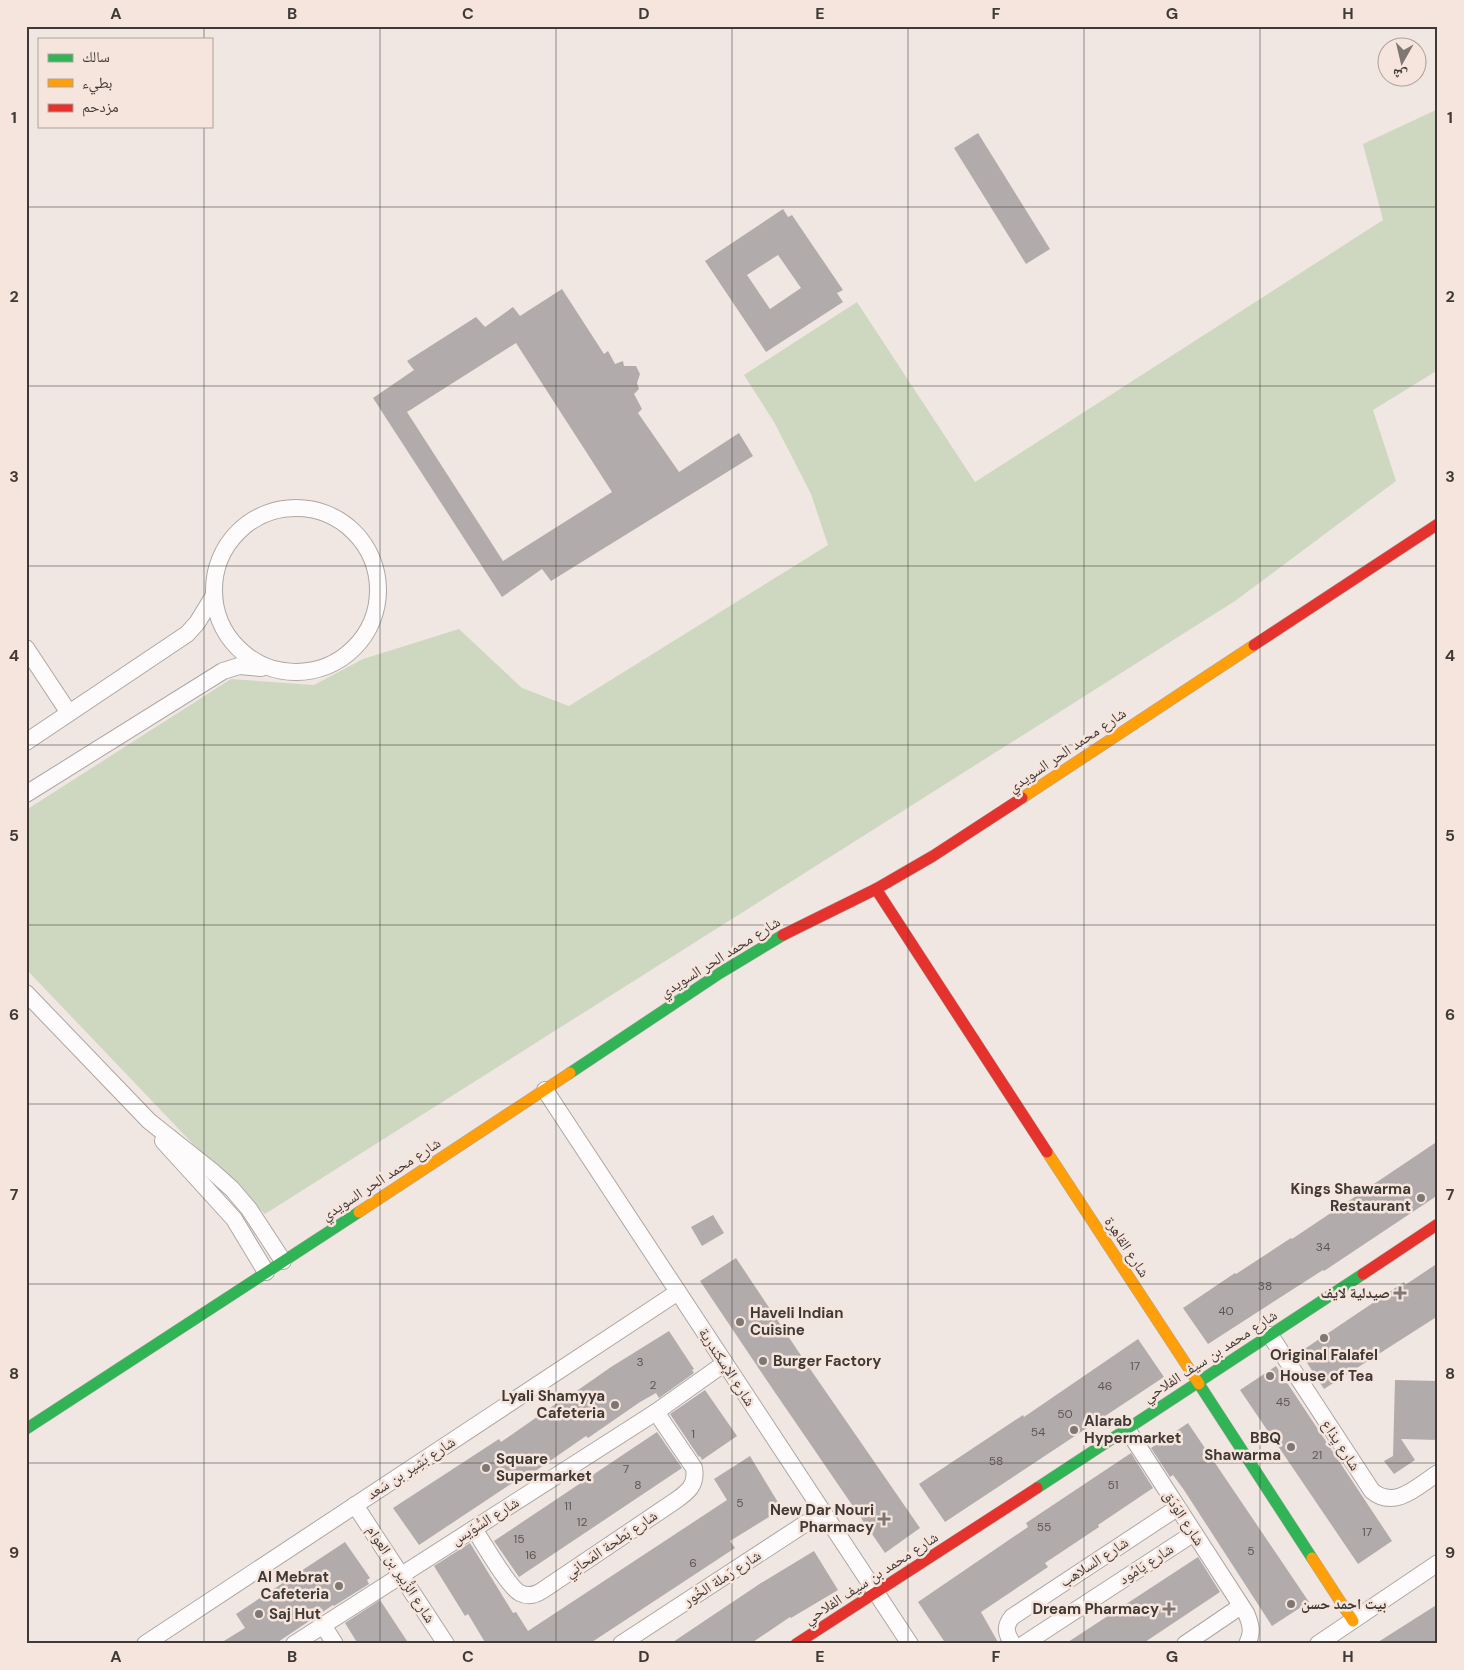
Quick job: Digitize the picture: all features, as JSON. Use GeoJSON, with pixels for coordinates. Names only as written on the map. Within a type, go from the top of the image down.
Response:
{"type":"FeatureCollection","features":[{"type":"Feature","properties":{"kind":"street"},"geometry":{"type":"LineString","coordinates":[[26,794],[222,671],[239,666],[293,673],[320,670],[344,658],[363,639],[375,615],[379,588],[374,562],[360,538],[340,520],[315,510],[288,508],[262,515],[239,530],[220,556],[214,573],[213,597],[218,620],[229,640],[246,657],[266,668]]}},
{"type":"Feature","properties":{"kind":"street","name":"شارع محمد الحر السويدي"},"geometry":{"type":"LineString","coordinates":[[26,1429],[752,953],[830,910],[876,889],[955,842],[1438,524]]}},
{"type":"Feature","properties":{"kind":"street"},"geometry":{"type":"LineString","coordinates":[[26,742],[187,634],[198,623],[213,597]]}},
{"type":"Feature","properties":{"kind":"street"},"geometry":{"type":"LineString","coordinates":[[26,648],[69,713]]}},
{"type":"Feature","properties":{"kind":"street","name":"شارع القاهِرة"},"geometry":{"type":"LineString","coordinates":[[876,889],[1353,1620]]}},
{"type":"Feature","properties":{"kind":"street"},"geometry":{"type":"LineString","coordinates":[[26,993],[149,1121],[177,1158],[234,1219],[266,1272]]}},
{"type":"Feature","properties":{"kind":"street","name":"شارع الإسكندرية"},"geometry":{"type":"LineString","coordinates":[[545,1090],[910,1644]]}},
{"type":"Feature","properties":{"kind":"street"},"geometry":{"type":"LineString","coordinates":[[149,1121],[222,1180],[249,1210],[284,1260]]}},
{"type":"Feature","properties":{"kind":"street"},"geometry":{"type":"LineString","coordinates":[[234,1219],[249,1210]]}},
{"type":"Feature","properties":{"kind":"street","name":"شارع محمد بن سيف الفلاحي"},"geometry":{"type":"LineString","coordinates":[[796,1644],[1438,1224]]}},
{"type":"Feature","properties":{"kind":"street","name":"شارع بَشِير بن سَعد"},"geometry":{"type":"LineString","coordinates":[[145,1644],[678,1292]]}},
{"type":"Feature","properties":{"kind":"street","name":"شارع يِذاع"},"geometry":{"type":"LineString","coordinates":[[1270,1335],[1372,1491],[1378,1496],[1393,1499],[1400,1497],[1438,1473]]}},
{"type":"Feature","properties":{"kind":"street","name":"شارع السُّوَيس"},"geometry":{"type":"LineString","coordinates":[[294,1644],[656,1412],[725,1363]]}},
{"type":"Feature","properties":{"kind":"street","name":"شارع بَطحة المَحانِي"},"geometry":{"type":"LineString","coordinates":[[474,1529],[514,1589],[519,1593],[531,1595],[543,1590],[690,1489],[695,1476],[694,1468],[656,1412]]}},
{"type":"Feature","properties":{"kind":"street","name":"شارع الوَدَق"},"geometry":{"type":"LineString","coordinates":[[1127,1429],[1250,1622],[1251,1632],[1247,1644]]}},
{"type":"Feature","properties":{"kind":"street","name":"شارع الزُّبير بن العوام"},"geometry":{"type":"LineString","coordinates":[[355,1505],[446,1644]]}},
{"type":"Feature","properties":{"kind":"street","name":"شارع السلاهب"},"geometry":{"type":"LineString","coordinates":[[1016,1643],[1008,1637],[1007,1626],[1012,1617],[1177,1508]]}},
{"type":"Feature","properties":{"kind":"street","name":"شارع رَملة الخُور"},"geometry":{"type":"LineString","coordinates":[[621,1644],[823,1512]]}},
{"type":"Feature","properties":{"kind":"street","name":"شارع يَامُود"},"geometry":{"type":"LineString","coordinates":[[1016,1643],[1194,1534]]}},
{"type":"Feature","properties":{"kind":"street"},"geometry":{"type":"LineString","coordinates":[[1318,1644],[1438,1563]]}},
{"type":"Feature","properties":{"kind":"street"},"geometry":{"type":"LineString","coordinates":[[1185,1644],[1243,1610]]}},
{"type":"Feature","properties":{"kind":"street"},"geometry":{"type":"LineString","coordinates":[[323,1625],[335,1644]]}},
{"type":"Feature","properties":{"kind":"green space"},"geometry":{"type":"Polygon","coordinates":[[[1438,109],[1438,370],[1373,410],[1396,481],[1235,601],[265,1214],[194,1145],[26,969],[26,810],[231,679],[314,685],[363,659],[459,629],[522,688],[569,706],[828,545],[811,494],[774,422],[744,375],[857,302],[975,482],[1383,220],[1363,144],[1438,109]]]}},
{"type":"Feature","properties":{"kind":"building"},"geometry":{"type":"Polygon","coordinates":[[[978,133],[1050,249],[1026,264],[954,148],[978,133]]]}},
{"type":"Feature","properties":{"kind":"building"},"geometry":{"type":"Polygon","coordinates":[[[783,209],[788,217],[792,215],[843,290],[837,293],[843,302],[766,352],[705,261],[783,209]],[[778,255],[747,275],[770,309],[801,288],[778,255]]]}},
{"type":"Feature","properties":{"kind":"building"},"geometry":{"type":"Polygon","coordinates":[[[562,289],[604,354],[608,351],[615,364],[623,361],[624,366],[636,366],[640,374],[637,383],[639,389],[634,394],[642,409],[638,413],[679,472],[739,433],[753,456],[551,581],[542,569],[502,597],[373,398],[414,370],[407,361],[476,317],[485,327],[513,307],[520,316],[562,289]],[[516,343],[407,412],[503,561],[612,492],[516,343]]]}},
{"type":"Feature","properties":{"kind":"building"},"geometry":{"type":"Polygon","coordinates":[[[1438,1141],[1438,1195],[1324,1271],[1208,1344],[1183,1308],[1235,1273],[1292,1239],[1438,1141]]]}},
{"type":"Feature","properties":{"kind":"building"},"geometry":{"type":"Polygon","coordinates":[[[713,1215],[724,1233],[702,1246],[691,1227],[713,1215]]]}},
{"type":"Feature","properties":{"kind":"building"},"geometry":{"type":"Polygon","coordinates":[[[736,1258],[920,1528],[885,1553],[700,1281],[736,1258]]]}},
{"type":"Feature","properties":{"kind":"building"},"geometry":{"type":"Polygon","coordinates":[[[1438,1263],[1438,1316],[1324,1389],[1300,1352],[1404,1282],[1405,1285],[1438,1263]]]}},
{"type":"Feature","properties":{"kind":"building"},"geometry":{"type":"Polygon","coordinates":[[[669,1331],[694,1369],[692,1370],[694,1373],[659,1398],[656,1393],[640,1402],[588,1438],[586,1436],[534,1472],[532,1470],[419,1545],[393,1508],[499,1439],[501,1442],[611,1367],[669,1331]]]}},
{"type":"Feature","properties":{"kind":"building"},"geometry":{"type":"Polygon","coordinates":[[[1138,1339],[1164,1377],[945,1522],[919,1484],[1023,1415],[1024,1417],[1138,1339]]]}},
{"type":"Feature","properties":{"kind":"building"},"geometry":{"type":"Polygon","coordinates":[[[1276,1366],[1392,1541],[1358,1564],[1240,1390],[1276,1366]]]}},
{"type":"Feature","properties":{"kind":"building"},"geometry":{"type":"Polygon","coordinates":[[[1395,1380],[1438,1381],[1438,1440],[1401,1439],[1415,1460],[1394,1474],[1384,1461],[1393,1456],[1395,1380]]]}},
{"type":"Feature","properties":{"kind":"building"},"geometry":{"type":"Polygon","coordinates":[[[705,1390],[737,1436],[702,1460],[670,1414],[705,1390]]]}},
{"type":"Feature","properties":{"kind":"building"},"geometry":{"type":"Polygon","coordinates":[[[1188,1423],[1309,1602],[1272,1626],[1184,1490],[1173,1475],[1170,1477],[1151,1448],[1188,1423]]]}},
{"type":"Feature","properties":{"kind":"building"},"geometry":{"type":"Polygon","coordinates":[[[657,1432],[682,1468],[519,1577],[494,1541],[657,1432]]]}},
{"type":"Feature","properties":{"kind":"building"},"geometry":{"type":"Polygon","coordinates":[[[1131,1453],[1153,1488],[1045,1563],[1048,1567],[981,1612],[999,1644],[946,1644],[918,1602],[1028,1527],[1026,1523],[1131,1453]]]}},
{"type":"Feature","properties":{"kind":"building"},"geometry":{"type":"Polygon","coordinates":[[[750,1456],[782,1509],[730,1541],[735,1548],[589,1644],[486,1644],[468,1614],[465,1616],[434,1566],[470,1543],[513,1613],[516,1612],[528,1631],[727,1500],[714,1479],[750,1456]]]}},
{"type":"Feature","properties":{"kind":"building"},"geometry":{"type":"Polygon","coordinates":[[[345,1542],[370,1578],[367,1580],[369,1584],[333,1605],[275,1644],[219,1644],[245,1628],[236,1614],[345,1542]]]}},
{"type":"Feature","properties":{"kind":"building"},"geometry":{"type":"Polygon","coordinates":[[[814,1551],[838,1590],[790,1617],[750,1644],[670,1644],[761,1583],[814,1551]]]}},
{"type":"Feature","properties":{"kind":"building"},"geometry":{"type":"Polygon","coordinates":[[[1198,1557],[1220,1592],[1142,1644],[1065,1644],[1198,1557]]]}},
{"type":"Feature","properties":{"kind":"building"},"geometry":{"type":"Polygon","coordinates":[[[380,1600],[409,1644],[358,1644],[345,1623],[380,1600]]]}},
{"type":"Feature","properties":{"kind":"building"},"geometry":{"type":"Polygon","coordinates":[[[1438,1604],[1438,1644],[1375,1644],[1438,1604]]]}},
{"type":"Feature","properties":{"kind":"traffic: fast"},"geometry":{"type":"LineString","coordinates":[[570,1073],[720,973],[783,935]]}},
{"type":"Feature","properties":{"kind":"traffic: fast"},"geometry":{"type":"LineString","coordinates":[[26,1429],[359,1212]]}},
{"type":"Feature","properties":{"kind":"traffic: fast"},"geometry":{"type":"LineString","coordinates":[[1037,1488],[1363,1274]]}},
{"type":"Feature","properties":{"kind":"traffic: fast"},"geometry":{"type":"LineString","coordinates":[[1199,1384],[1312,1558]]}},
{"type":"Feature","properties":{"kind":"traffic: slow"},"geometry":{"type":"LineString","coordinates":[[1022,798],[1254,645]]}},
{"type":"Feature","properties":{"kind":"traffic: slow"},"geometry":{"type":"LineString","coordinates":[[359,1212],[570,1073]]}},
{"type":"Feature","properties":{"kind":"traffic: slow"},"geometry":{"type":"LineString","coordinates":[[1047,1152],[1199,1384]]}},
{"type":"Feature","properties":{"kind":"traffic: slow"},"geometry":{"type":"LineString","coordinates":[[1312,1558],[1353,1621]]}},
{"type":"Feature","properties":{"kind":"traffic: jam"},"geometry":{"type":"LineString","coordinates":[[1254,645],[1438,524]]}},
{"type":"Feature","properties":{"kind":"traffic: jam"},"geometry":{"type":"LineString","coordinates":[[783,935],[876,889],[933,856],[1022,798]]}},
{"type":"Feature","properties":{"kind":"traffic: jam"},"geometry":{"type":"LineString","coordinates":[[876,889],[1047,1152]]}},
{"type":"Feature","properties":{"kind":"traffic: jam"},"geometry":{"type":"LineString","coordinates":[[1363,1274],[1438,1224]]}},
{"type":"Feature","properties":{"kind":"traffic: jam"},"geometry":{"type":"LineString","coordinates":[[796,1644],[1037,1488]]}},
{"type":"Feature","properties":{"kind":"place","name":"Kings Shawarma Restaurant"},"geometry":{"type":"Point","coordinates":[1421,1198]}},
{"type":"Feature","properties":{"kind":"place","name":"صيدلية لايف"},"geometry":{"type":"Point","coordinates":[1400,1293]}},
{"type":"Feature","properties":{"kind":"place","name":"Haveli Indian Cuisine"},"geometry":{"type":"Point","coordinates":[740,1322]}},
{"type":"Feature","properties":{"kind":"place","name":"Original Falafel"},"geometry":{"type":"Point","coordinates":[1324,1338]}},
{"type":"Feature","properties":{"kind":"place","name":"Burger Factory"},"geometry":{"type":"Point","coordinates":[763,1361]}},
{"type":"Feature","properties":{"kind":"place","name":"House of Tea"},"geometry":{"type":"Point","coordinates":[1270,1376]}},
{"type":"Feature","properties":{"kind":"place","name":"Lyali Shamyya Cafeteria"},"geometry":{"type":"Point","coordinates":[615,1405]}},
{"type":"Feature","properties":{"kind":"place","name":"Alarab Hypermarket"},"geometry":{"type":"Point","coordinates":[1074,1430]}},
{"type":"Feature","properties":{"kind":"place","name":"BBQ Shawarma"},"geometry":{"type":"Point","coordinates":[1291,1447]}},
{"type":"Feature","properties":{"kind":"place","name":"Square Supermarket"},"geometry":{"type":"Point","coordinates":[486,1468]}},
{"type":"Feature","properties":{"kind":"place","name":"New Dar Nouri Pharmacy"},"geometry":{"type":"Point","coordinates":[884,1519]}},
{"type":"Feature","properties":{"kind":"place","name":"Al Mebrat Cafeteria"},"geometry":{"type":"Point","coordinates":[339,1586]}},
{"type":"Feature","properties":{"kind":"place","name":"بيت احمد حسن"},"geometry":{"type":"Point","coordinates":[1291,1604]}},
{"type":"Feature","properties":{"kind":"place","name":"Dream Pharmacy"},"geometry":{"type":"Point","coordinates":[1169,1609]}},
{"type":"Feature","properties":{"kind":"place","name":"Saj Hut"},"geometry":{"type":"Point","coordinates":[259,1614]}}]}
